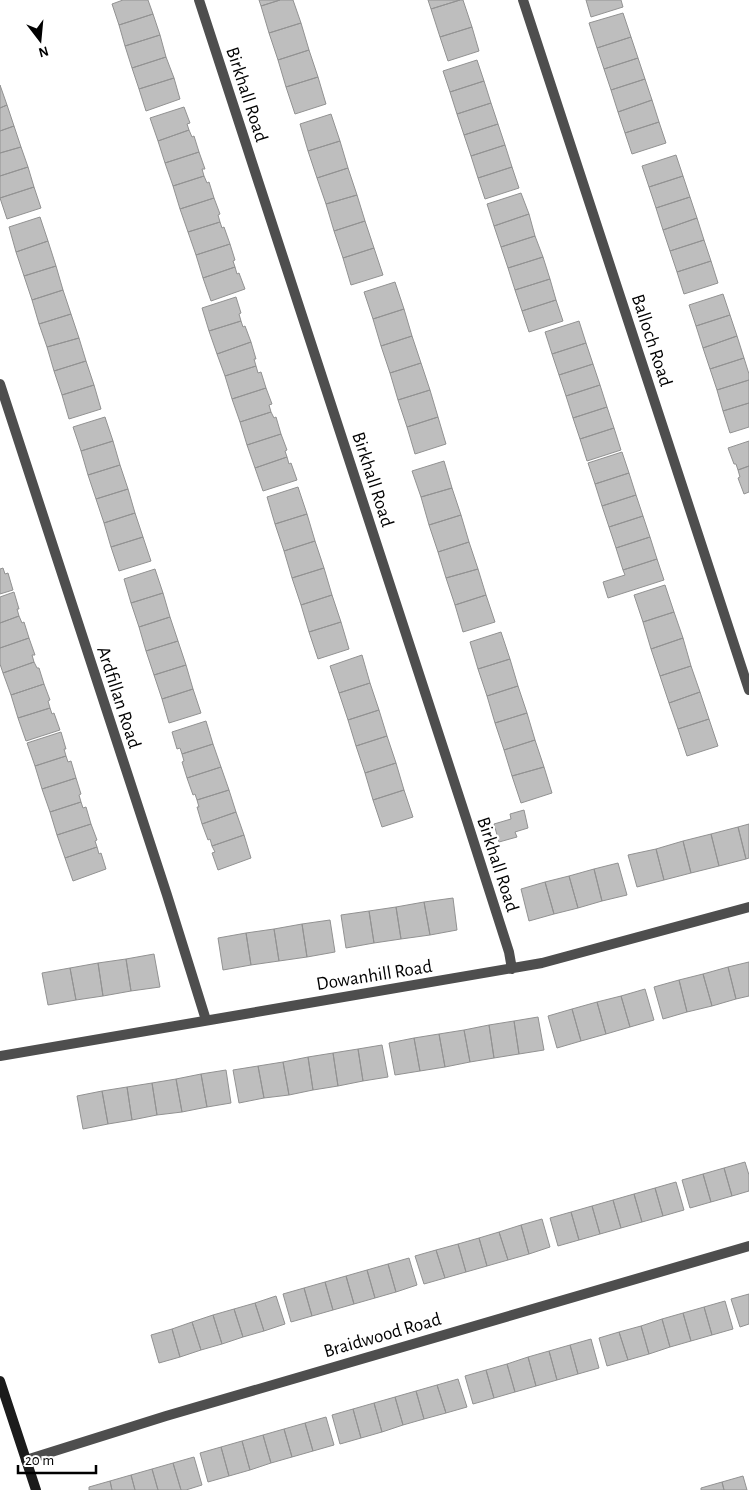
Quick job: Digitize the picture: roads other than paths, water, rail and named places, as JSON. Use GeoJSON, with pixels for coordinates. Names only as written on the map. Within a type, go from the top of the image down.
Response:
{"type":"FeatureCollection","features":[{"type":"Feature","properties":{"kind":"street","name":"Birkhall Road"},"geometry":{"type":"LineString","coordinates":[[199,0],[467,821],[509,952],[512,969]]}},
{"type":"Feature","properties":{"kind":"street","name":"Balloch Road"},"geometry":{"type":"LineString","coordinates":[[524,0],[749,690]]}},
{"type":"Feature","properties":{"kind":"street","name":"Ardfillan Road"},"geometry":{"type":"LineString","coordinates":[[0,384],[206,1020]]}},
{"type":"Feature","properties":{"kind":"street","name":"Dowanhill Road"},"geometry":{"type":"LineString","coordinates":[[0,1056],[512,969],[542,963],[749,907]]}},
{"type":"Feature","properties":{"kind":"street","name":"Braidwood Road"},"geometry":{"type":"LineString","coordinates":[[26,1460],[176,1413],[749,1246]]}},
{"type":"Feature","properties":{"kind":"street"},"geometry":{"type":"LineString","coordinates":[[0,1381],[36,1490]]}}]}
